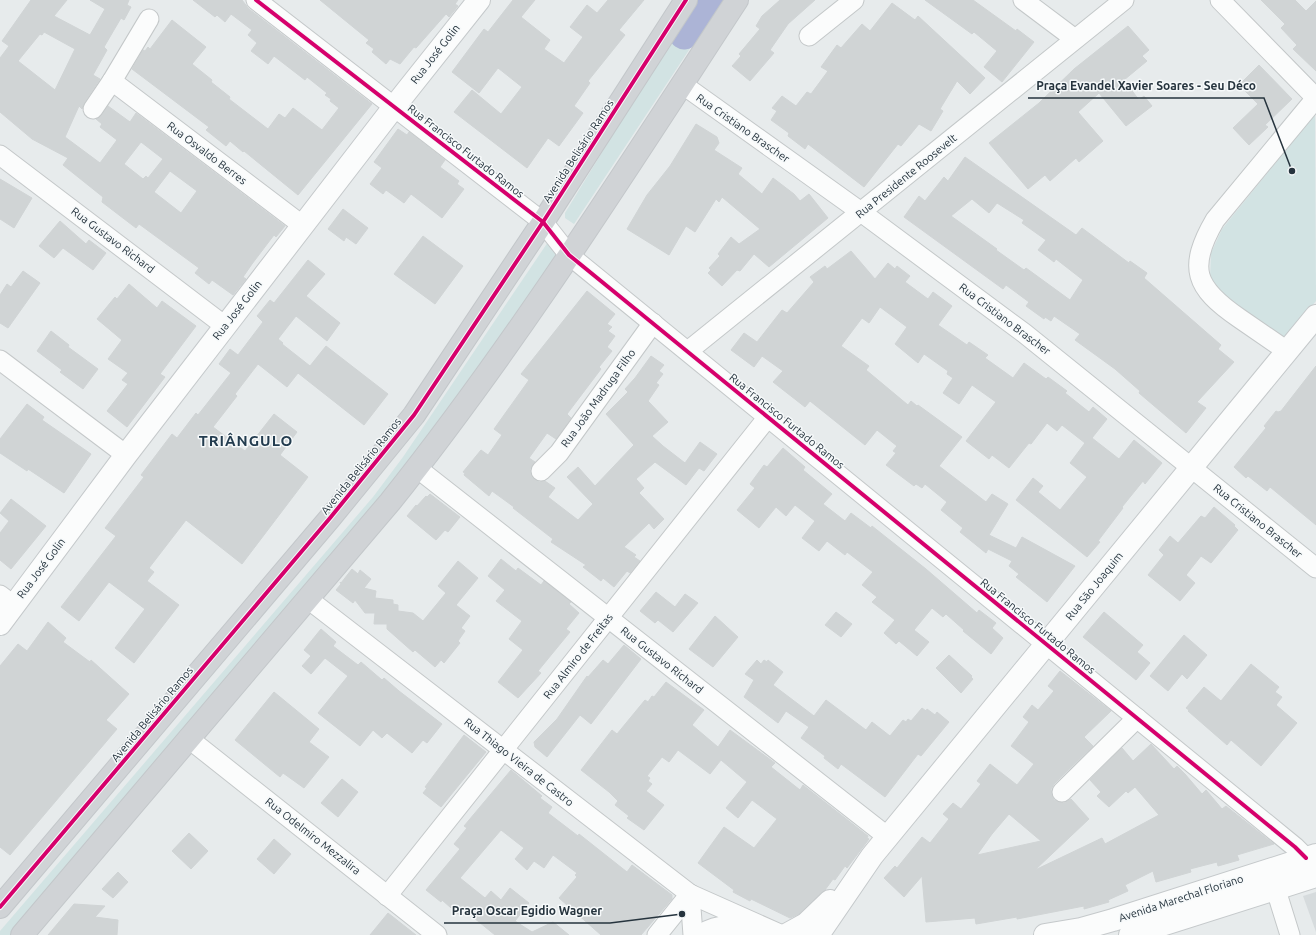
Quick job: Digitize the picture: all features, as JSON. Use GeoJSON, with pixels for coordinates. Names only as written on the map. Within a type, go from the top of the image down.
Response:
{"type":"FeatureCollection","features":[{"type":"Feature","properties":{"kind":"main road","name":"Avenida Belisário Ramos"},"geometry":{"type":"LineString","coordinates":[[0,907],[414,415],[543,222],[686,0]]}},
{"type":"Feature","properties":{"kind":"main road"},"geometry":{"type":"LineString","coordinates":[[22,935],[188,738],[308,599],[441,438],[569,255],[737,0]]}},
{"type":"Feature","properties":{"kind":"street","name":"Rua Francisco Furtado Ramos"},"geometry":{"type":"LineString","coordinates":[[256,0],[543,222],[569,255],[653,322],[1313,863]]}},
{"type":"Feature","properties":{"kind":"street","name":"Rua José Golin"},"geometry":{"type":"LineString","coordinates":[[0,624],[7,600],[126,455],[394,106],[479,0]]}},
{"type":"Feature","properties":{"kind":"street"},"geometry":{"type":"LineString","coordinates":[[809,36],[854,0]]}},
{"type":"Feature","properties":{"kind":"street"},"geometry":{"type":"LineString","coordinates":[[1023,0],[1076,39]]}},
{"type":"Feature","properties":{"kind":"street","name":"Rua Presidente Roosevelt"},"geometry":{"type":"LineString","coordinates":[[688,351],[1124,0]]}},
{"type":"Feature","properties":{"kind":"street"},"geometry":{"type":"LineString","coordinates":[[1220,0],[1316,98],[1215,220],[1206,236],[1200,253],[1198,270],[1202,282],[1210,295],[1221,306],[1287,351]]}},
{"type":"Feature","properties":{"kind":"street"},"geometry":{"type":"LineString","coordinates":[[93,109],[112,81],[149,19]]}},
{"type":"Feature","properties":{"kind":"street","name":"Rua Osvaldo Berres"},"geometry":{"type":"LineString","coordinates":[[112,81],[302,226]]}},
{"type":"Feature","properties":{"kind":"street","name":"Rua Cristiano Brascher"},"geometry":{"type":"LineString","coordinates":[[682,84],[861,212],[1024,332],[1316,568]]}},
{"type":"Feature","properties":{"kind":"street","name":"Rua Gustavo Richard"},"geometry":{"type":"LineString","coordinates":[[0,155],[225,326]]}},
{"type":"Feature","properties":{"kind":"street","name":"Rua São Joaquim"},"geometry":{"type":"LineString","coordinates":[[786,935],[806,924],[815,916],[872,856],[1316,316]]}},
{"type":"Feature","properties":{"kind":"street","name":"Rua João Madruga Filho"},"geometry":{"type":"LineString","coordinates":[[541,471],[559,453],[653,322]]}},
{"type":"Feature","properties":{"kind":"street"},"geometry":{"type":"LineString","coordinates":[[0,360],[126,455]]}},
{"type":"Feature","properties":{"kind":"street","name":"Rua Almiro de Freitas"},"geometry":{"type":"LineString","coordinates":[[388,896],[768,416]]}},
{"type":"Feature","properties":{"kind":"street","name":"Rua Gustavo Richard"},"geometry":{"type":"LineString","coordinates":[[417,468],[888,837]]}},
{"type":"Feature","properties":{"kind":"street","name":"Rua Thiago Vieira de Castro"},"geometry":{"type":"LineString","coordinates":[[308,599],[690,894],[782,935]]}},
{"type":"Feature","properties":{"kind":"street"},"geometry":{"type":"LineString","coordinates":[[1062,792],[1136,718]]}},
{"type":"Feature","properties":{"kind":"street","name":"Rua Odelmiro Mezzalira"},"geometry":{"type":"LineString","coordinates":[[188,738],[437,935]]}},
{"type":"Feature","properties":{"kind":"street","name":"Rua São Joaquim"},"geometry":{"type":"LineString","coordinates":[[818,935],[872,856]]}},
{"type":"Feature","properties":{"kind":"street","name":"Avenida Marechal Floriano"},"geometry":{"type":"LineString","coordinates":[[1130,935],[1276,890],[1313,863]]}},
{"type":"Feature","properties":{"kind":"street","name":"Avenida Marechal Floriano"},"geometry":{"type":"LineString","coordinates":[[1045,935],[1113,920],[1313,863]]}},
{"type":"Feature","properties":{"kind":"street"},"geometry":{"type":"LineString","coordinates":[[1276,890],[1290,935]]}},
{"type":"Feature","properties":{"kind":"street"},"geometry":{"type":"LineString","coordinates":[[657,935],[690,894]]}},
{"type":"Feature","properties":{"kind":"street"},"geometry":{"type":"LineString","coordinates":[[690,894],[693,935]]}},
{"type":"Feature","properties":{"kind":"street","name":"Rua Thiago Vieira de Castro"},"geometry":{"type":"LineString","coordinates":[[736,914],[752,935]]}},
{"type":"Feature","properties":{"kind":"street"},"geometry":{"type":"LineString","coordinates":[[702,935],[716,928],[731,926],[745,930],[752,935]]}},
{"type":"Feature","properties":{"kind":"shaded area"},"geometry":{"type":"Polygon","coordinates":[[[695,0],[722,0],[574,224],[565,218],[565,213],[695,0]]]}},
{"type":"Feature","properties":{"kind":"shaded area"},"geometry":{"type":"Polygon","coordinates":[[[1315,114],[1316,301],[1285,339],[1224,301],[1210,279],[1211,253],[1222,229],[1315,114]]]}},
{"type":"Feature","properties":{"kind":"shaded area"},"geometry":{"type":"Polygon","coordinates":[[[550,239],[563,251],[406,476],[12,935],[0,935],[0,931],[373,497],[403,457],[550,239]]]}},
{"type":"Feature","properties":{"kind":"shaded area"},"geometry":{"type":"Polygon","coordinates":[[[1316,892],[1316,932],[1303,896],[1316,892]]]}},
{"type":"Feature","properties":{"kind":"building"},"geometry":{"type":"Polygon","coordinates":[[[31,0],[67,0],[54,16],[90,35],[105,9],[90,0],[129,0],[127,5],[131,7],[124,20],[121,18],[104,47],[107,50],[93,75],[100,79],[84,103],[82,109],[79,106],[65,137],[100,163],[117,140],[100,127],[102,124],[96,119],[102,115],[108,106],[130,122],[136,113],[285,226],[276,237],[274,235],[252,264],[243,277],[246,279],[233,295],[212,280],[209,284],[195,273],[199,268],[139,224],[136,228],[102,202],[103,197],[63,165],[68,158],[32,139],[0,112],[0,58],[9,46],[2,41],[31,0]],[[44,32],[42,35],[40,34],[18,61],[55,90],[75,49],[44,32]],[[141,142],[124,164],[143,179],[146,176],[148,178],[163,159],[141,142]],[[170,171],[154,192],[181,213],[197,191],[170,171]]]}},
{"type":"Feature","properties":{"kind":"building"},"geometry":{"type":"Polygon","coordinates":[[[193,0],[242,0],[249,9],[372,104],[298,195],[230,141],[226,146],[206,130],[209,127],[132,69],[143,50],[145,51],[148,47],[150,49],[172,20],[206,47],[192,64],[230,97],[229,99],[268,129],[279,114],[285,118],[293,108],[322,130],[339,108],[325,95],[327,93],[307,77],[305,80],[274,56],[268,64],[251,51],[257,43],[248,35],[252,30],[231,14],[225,22],[217,15],[215,17],[193,0]]]}},
{"type":"Feature","properties":{"kind":"building"},"geometry":{"type":"Polygon","coordinates":[[[320,0],[458,0],[455,4],[458,6],[449,17],[446,14],[416,48],[414,47],[400,64],[390,59],[386,64],[372,52],[374,49],[366,43],[369,40],[320,0]]]}},
{"type":"Feature","properties":{"kind":"building"},"geometry":{"type":"Polygon","coordinates":[[[513,0],[535,0],[521,17],[550,40],[544,49],[564,63],[583,37],[570,27],[587,5],[597,13],[608,0],[644,0],[619,30],[625,35],[588,81],[590,83],[574,106],[583,113],[559,146],[548,138],[527,168],[454,112],[472,90],[501,114],[522,87],[498,68],[479,93],[452,72],[484,29],[488,32],[513,0]]]}},
{"type":"Feature","properties":{"kind":"building"},"geometry":{"type":"Polygon","coordinates":[[[780,0],[815,0],[788,24],[770,50],[774,53],[750,81],[732,66],[741,56],[739,54],[760,29],[756,26],[762,16],[780,0]]]}},
{"type":"Feature","properties":{"kind":"building"},"geometry":{"type":"Polygon","coordinates":[[[925,0],[973,0],[1034,42],[1002,82],[984,67],[997,51],[974,32],[972,34],[925,0]]]}},
{"type":"Feature","properties":{"kind":"building"},"geometry":{"type":"Polygon","coordinates":[[[1261,0],[1295,0],[1306,11],[1316,1],[1316,71],[1293,49],[1297,45],[1281,28],[1285,24],[1261,0]]]}},
{"type":"Feature","properties":{"kind":"building"},"geometry":{"type":"Polygon","coordinates":[[[892,3],[915,20],[918,16],[985,78],[970,94],[957,81],[940,109],[943,111],[931,131],[919,124],[901,146],[898,144],[864,187],[808,144],[805,149],[788,136],[789,133],[771,120],[777,111],[772,108],[782,96],[796,106],[807,92],[811,94],[828,71],[821,67],[837,45],[841,48],[862,24],[870,31],[892,3]]]}},
{"type":"Feature","properties":{"kind":"building"},"geometry":{"type":"Polygon","coordinates":[[[1128,26],[1149,50],[1142,56],[1147,61],[1124,80],[1139,100],[1144,96],[1152,106],[1126,126],[1099,93],[1078,112],[1103,141],[1079,162],[1076,158],[1050,181],[1045,175],[1028,189],[989,143],[1039,103],[1074,69],[1128,26]]]}},
{"type":"Feature","properties":{"kind":"building"},"geometry":{"type":"Polygon","coordinates":[[[1259,65],[1292,99],[1265,125],[1268,127],[1249,145],[1233,128],[1258,104],[1239,85],[1259,65]]]}},
{"type":"Feature","properties":{"kind":"building"},"geometry":{"type":"Polygon","coordinates":[[[696,124],[717,137],[719,143],[714,150],[742,168],[738,174],[762,194],[773,178],[794,194],[800,201],[809,194],[828,218],[769,267],[754,254],[740,271],[737,270],[722,286],[708,273],[711,270],[709,268],[720,256],[718,254],[731,237],[739,244],[760,229],[722,197],[719,202],[716,199],[695,232],[686,226],[669,255],[627,229],[647,195],[670,166],[696,124]]]}},
{"type":"Feature","properties":{"kind":"building"},"geometry":{"type":"Polygon","coordinates":[[[398,129],[407,135],[409,132],[445,160],[440,167],[459,181],[457,184],[464,189],[442,218],[411,194],[404,203],[386,190],[383,194],[370,184],[382,168],[374,162],[398,129]]]}},
{"type":"Feature","properties":{"kind":"building"},"geometry":{"type":"Polygon","coordinates":[[[965,157],[1076,235],[1082,228],[1129,263],[1130,261],[1147,273],[1144,278],[1221,345],[1218,349],[1234,362],[1197,402],[1206,408],[1186,433],[1139,393],[1140,391],[1115,369],[1075,340],[1080,334],[1054,316],[1051,321],[1045,317],[1044,319],[1026,306],[1029,302],[1006,285],[1003,289],[904,217],[919,196],[925,201],[944,177],[948,181],[965,157]],[[972,199],[951,216],[1024,270],[1026,268],[1070,300],[1083,280],[1056,259],[1054,262],[1038,250],[1046,240],[1022,223],[1024,220],[997,203],[989,213],[972,199]]]}},
{"type":"Feature","properties":{"kind":"building"},"geometry":{"type":"Polygon","coordinates":[[[0,179],[32,198],[14,228],[0,219],[0,179]]]}},
{"type":"Feature","properties":{"kind":"building"},"geometry":{"type":"Polygon","coordinates":[[[343,209],[368,228],[356,244],[346,237],[344,241],[328,229],[343,209]]]}},
{"type":"Feature","properties":{"kind":"building"},"geometry":{"type":"Polygon","coordinates":[[[60,221],[86,244],[89,240],[106,253],[93,270],[63,248],[54,258],[39,246],[60,221]]]}},
{"type":"Feature","properties":{"kind":"building"},"geometry":{"type":"Polygon","coordinates":[[[423,236],[463,266],[435,304],[394,274],[423,236]]]}},
{"type":"Feature","properties":{"kind":"building"},"geometry":{"type":"Polygon","coordinates":[[[851,251],[875,279],[888,263],[895,269],[897,266],[910,276],[905,282],[928,299],[933,292],[952,306],[938,325],[967,345],[969,342],[988,355],[985,358],[1013,378],[1024,363],[1046,379],[1048,377],[1067,391],[1065,393],[1089,412],[1093,407],[1107,419],[1092,438],[1119,459],[1134,440],[1162,463],[1145,484],[1143,481],[1122,507],[1123,508],[1098,541],[1100,542],[1087,557],[1016,500],[1033,478],[1043,486],[1038,492],[1060,510],[1087,477],[1070,463],[1085,443],[1062,425],[1057,431],[1047,423],[1031,444],[1029,443],[1009,468],[992,455],[989,459],[966,441],[996,402],[972,385],[959,404],[943,393],[953,378],[947,374],[948,371],[924,354],[918,363],[895,344],[907,327],[880,307],[869,323],[862,318],[841,346],[869,366],[866,370],[908,405],[911,401],[917,406],[918,405],[962,437],[939,466],[986,502],[992,494],[1008,504],[989,535],[1016,548],[1022,537],[1075,566],[1047,602],[1016,577],[1019,574],[1009,566],[1012,561],[988,549],[986,553],[960,532],[963,528],[941,510],[947,502],[925,484],[922,488],[916,484],[914,486],[886,465],[896,453],[893,451],[897,446],[877,430],[865,445],[810,401],[805,407],[773,382],[783,371],[762,356],[754,367],[731,350],[744,333],[757,342],[782,310],[787,313],[814,282],[810,277],[825,266],[827,269],[851,251]]]}},
{"type":"Feature","properties":{"kind":"building"},"geometry":{"type":"Polygon","coordinates":[[[308,260],[325,274],[306,296],[340,323],[327,341],[296,316],[278,339],[283,343],[282,344],[310,366],[326,346],[388,394],[364,425],[298,373],[287,387],[258,364],[235,394],[237,396],[213,427],[245,451],[274,414],[297,432],[280,455],[308,477],[242,564],[186,520],[149,568],[154,572],[147,581],[179,605],[134,663],[115,648],[145,609],[109,582],[79,621],[61,607],[116,536],[105,528],[144,477],[141,475],[172,434],[177,438],[196,413],[198,415],[231,373],[219,364],[230,349],[238,355],[263,322],[257,316],[270,300],[274,303],[308,260]]]}},
{"type":"Feature","properties":{"kind":"building"},"geometry":{"type":"Polygon","coordinates":[[[23,271],[40,283],[8,328],[0,323],[0,295],[7,284],[11,287],[23,271]]]}},
{"type":"Feature","properties":{"kind":"building"},"geometry":{"type":"Polygon","coordinates":[[[129,284],[157,308],[162,301],[196,326],[160,374],[165,377],[127,427],[107,411],[128,384],[122,380],[128,373],[108,359],[122,340],[97,319],[115,297],[117,299],[129,284]]]}},
{"type":"Feature","properties":{"kind":"building"},"geometry":{"type":"Polygon","coordinates":[[[587,291],[615,314],[607,324],[612,327],[608,331],[615,336],[607,347],[612,351],[599,367],[601,369],[567,414],[571,418],[556,439],[547,433],[529,458],[535,462],[530,469],[533,478],[539,482],[545,481],[555,488],[548,497],[578,520],[593,504],[567,477],[578,467],[595,486],[634,445],[606,414],[628,392],[625,389],[651,356],[664,365],[659,371],[663,374],[656,383],[659,385],[648,401],[668,422],[652,436],[685,463],[700,442],[717,454],[704,471],[699,468],[686,485],[655,462],[636,479],[644,488],[639,493],[664,519],[654,529],[649,523],[624,547],[636,555],[634,557],[640,561],[630,573],[627,571],[614,587],[603,578],[601,581],[583,567],[586,565],[551,542],[553,539],[492,491],[489,496],[464,475],[465,473],[463,472],[481,450],[488,455],[502,435],[494,429],[529,380],[521,374],[587,291]]]}},
{"type":"Feature","properties":{"kind":"building"},"geometry":{"type":"Polygon","coordinates":[[[51,331],[69,345],[68,347],[98,369],[83,389],[60,372],[62,370],[37,351],[51,331]]]}},
{"type":"Feature","properties":{"kind":"building"},"geometry":{"type":"Polygon","coordinates":[[[1316,366],[1316,525],[1270,487],[1267,491],[1248,476],[1246,478],[1234,467],[1266,428],[1264,426],[1276,411],[1281,411],[1316,366]]]}},
{"type":"Feature","properties":{"kind":"building"},"geometry":{"type":"Polygon","coordinates":[[[27,404],[44,417],[42,420],[91,454],[64,493],[28,469],[27,471],[0,453],[0,439],[27,404]]]}},
{"type":"Feature","properties":{"kind":"building"},"geometry":{"type":"Polygon","coordinates":[[[783,448],[805,467],[803,470],[832,494],[823,504],[845,521],[851,513],[871,528],[872,526],[926,569],[977,613],[979,610],[996,623],[992,628],[1003,638],[991,654],[963,631],[964,630],[946,614],[943,617],[932,608],[914,630],[929,642],[917,656],[899,641],[896,644],[884,633],[895,620],[872,602],[877,597],[862,585],[873,572],[847,552],[845,555],[827,541],[819,551],[802,538],[815,521],[795,505],[786,516],[776,507],[759,528],[737,510],[755,488],[750,484],[764,465],[767,467],[783,448]]]}},
{"type":"Feature","properties":{"kind":"building"},"geometry":{"type":"Polygon","coordinates":[[[430,494],[460,517],[448,532],[445,530],[436,540],[407,516],[416,505],[417,506],[426,496],[427,497],[430,494]]]}},
{"type":"Feature","properties":{"kind":"building"},"geometry":{"type":"Polygon","coordinates":[[[11,499],[46,526],[11,569],[0,560],[0,533],[9,521],[0,513],[11,499]]]}},
{"type":"Feature","properties":{"kind":"building"},"geometry":{"type":"Polygon","coordinates":[[[1214,507],[1235,525],[1234,526],[1238,530],[1211,563],[1201,556],[1186,575],[1195,583],[1180,601],[1148,575],[1164,555],[1159,550],[1170,536],[1178,543],[1201,516],[1205,518],[1214,507]]]}},
{"type":"Feature","properties":{"kind":"building"},"geometry":{"type":"Polygon","coordinates":[[[501,559],[516,571],[518,568],[541,585],[544,581],[571,602],[569,604],[579,613],[566,629],[570,632],[538,671],[541,673],[518,698],[498,682],[523,650],[509,639],[522,621],[496,601],[505,590],[488,576],[501,559]]]}},
{"type":"Feature","properties":{"kind":"building"},"geometry":{"type":"Polygon","coordinates":[[[458,561],[478,578],[456,605],[470,616],[461,628],[465,631],[458,641],[460,643],[444,663],[441,660],[435,667],[415,650],[413,652],[387,629],[387,624],[374,624],[375,613],[365,613],[355,600],[353,603],[336,590],[341,584],[340,582],[341,583],[352,569],[358,574],[360,570],[371,579],[364,588],[376,591],[375,598],[393,600],[393,604],[398,605],[398,611],[413,613],[423,621],[446,593],[438,586],[458,561]]]}},
{"type":"Feature","properties":{"kind":"building"},"geometry":{"type":"Polygon","coordinates":[[[656,592],[675,607],[685,594],[698,603],[673,632],[658,620],[655,623],[640,611],[656,592]]]}},
{"type":"Feature","properties":{"kind":"building"},"geometry":{"type":"Polygon","coordinates":[[[836,612],[852,624],[841,637],[825,625],[836,612]]]}},
{"type":"Feature","properties":{"kind":"building"},"geometry":{"type":"Polygon","coordinates":[[[1104,612],[1143,645],[1137,652],[1150,663],[1136,680],[1083,637],[1104,612]]]}},
{"type":"Feature","properties":{"kind":"building"},"geometry":{"type":"Polygon","coordinates":[[[715,616],[738,637],[713,667],[689,649],[715,616]]]}},
{"type":"Feature","properties":{"kind":"building"},"geometry":{"type":"Polygon","coordinates":[[[48,622],[66,638],[63,642],[90,662],[91,660],[129,694],[106,720],[117,729],[10,855],[0,847],[0,666],[18,644],[27,651],[48,622]]]}},
{"type":"Feature","properties":{"kind":"building"},"geometry":{"type":"Polygon","coordinates":[[[321,629],[336,642],[333,646],[358,665],[361,662],[382,680],[384,678],[442,724],[427,743],[423,740],[412,753],[387,733],[382,738],[373,730],[360,746],[318,713],[348,676],[325,658],[311,674],[302,666],[311,656],[304,650],[321,629]]]}},
{"type":"Feature","properties":{"kind":"building"},"geometry":{"type":"Polygon","coordinates":[[[1184,635],[1207,655],[1187,679],[1182,674],[1168,691],[1150,676],[1184,635]]]}},
{"type":"Feature","properties":{"kind":"building"},"geometry":{"type":"Polygon","coordinates":[[[624,645],[641,659],[591,724],[580,715],[547,757],[535,747],[534,742],[557,719],[587,676],[588,677],[603,660],[608,664],[624,645]]]}},
{"type":"Feature","properties":{"kind":"building"},"geometry":{"type":"Polygon","coordinates":[[[949,655],[972,676],[971,677],[973,679],[961,693],[936,668],[949,655]]]}},
{"type":"Feature","properties":{"kind":"building"},"geometry":{"type":"Polygon","coordinates":[[[757,660],[761,664],[764,660],[767,662],[768,660],[783,672],[773,685],[814,716],[826,700],[866,730],[872,722],[890,736],[903,720],[906,722],[908,719],[911,721],[922,708],[926,711],[927,709],[935,715],[937,712],[949,722],[921,756],[918,754],[885,797],[841,764],[838,769],[824,758],[825,756],[801,738],[809,727],[786,711],[778,723],[744,697],[754,680],[745,674],[757,660]]]}},
{"type":"Feature","properties":{"kind":"building"},"geometry":{"type":"Polygon","coordinates":[[[1251,664],[1279,687],[1275,692],[1282,697],[1276,705],[1297,723],[1261,766],[1231,740],[1227,745],[1186,708],[1204,687],[1221,701],[1251,664]]]}},
{"type":"Feature","properties":{"kind":"building"},"geometry":{"type":"Polygon","coordinates":[[[1060,671],[1111,711],[1084,737],[1093,746],[1054,784],[1051,789],[1054,800],[1064,803],[1071,799],[1089,819],[1035,870],[1102,838],[1105,844],[1159,815],[1135,787],[1128,793],[1126,791],[1109,807],[1097,796],[1101,792],[1090,780],[1122,748],[1133,761],[1151,744],[1174,769],[1177,766],[1202,794],[1206,790],[1222,809],[1226,806],[1274,844],[1237,855],[1239,860],[1218,866],[1217,862],[1190,869],[1191,872],[1156,882],[1153,871],[1125,885],[1128,891],[1108,900],[1109,902],[1084,909],[1084,906],[1017,919],[1017,917],[976,924],[975,918],[926,922],[922,876],[904,897],[884,878],[895,866],[897,868],[922,837],[930,843],[949,819],[943,814],[953,803],[961,809],[981,784],[977,781],[990,764],[1017,785],[1034,764],[1011,746],[1029,722],[1023,717],[1032,705],[1038,710],[1054,691],[1048,686],[1060,671]],[[1009,814],[977,855],[1041,841],[1009,814]]]}},
{"type":"Feature","properties":{"kind":"building"},"geometry":{"type":"Polygon","coordinates":[[[666,682],[704,710],[692,725],[718,747],[730,730],[775,763],[771,767],[800,790],[803,785],[868,836],[867,838],[869,839],[847,868],[845,866],[835,880],[833,879],[825,890],[799,914],[790,918],[751,899],[750,901],[733,892],[734,890],[698,863],[724,827],[754,848],[777,819],[752,800],[738,818],[726,808],[747,782],[721,760],[710,774],[678,750],[669,762],[662,757],[647,776],[650,778],[648,781],[652,784],[646,791],[664,805],[644,830],[627,818],[629,816],[615,805],[618,801],[609,792],[581,770],[612,730],[617,734],[645,700],[648,702],[652,696],[654,697],[666,682]]]}},
{"type":"Feature","properties":{"kind":"building"},"geometry":{"type":"Polygon","coordinates":[[[274,692],[319,729],[309,742],[329,757],[304,788],[283,773],[280,777],[235,740],[274,692]]]}},
{"type":"Feature","properties":{"kind":"building"},"geometry":{"type":"Polygon","coordinates":[[[464,735],[486,752],[441,807],[423,793],[427,788],[425,787],[464,735]]]}},
{"type":"Feature","properties":{"kind":"building"},"geometry":{"type":"Polygon","coordinates":[[[511,770],[542,796],[540,798],[552,807],[548,813],[578,836],[579,834],[627,872],[632,865],[672,895],[672,899],[641,935],[601,935],[559,898],[577,877],[575,875],[577,873],[553,855],[544,868],[534,861],[527,870],[515,859],[524,848],[501,830],[460,878],[485,898],[491,891],[501,900],[510,888],[529,903],[515,921],[532,932],[553,922],[569,935],[495,935],[463,909],[459,915],[442,900],[441,902],[426,890],[460,849],[454,844],[467,828],[464,826],[511,770]]]}},
{"type":"Feature","properties":{"kind":"building"},"geometry":{"type":"Polygon","coordinates":[[[342,779],[358,792],[338,817],[321,803],[342,779]]]}},
{"type":"Feature","properties":{"kind":"building"},"geometry":{"type":"Polygon","coordinates":[[[189,833],[208,851],[191,869],[172,851],[189,833]]]}},
{"type":"Feature","properties":{"kind":"building"},"geometry":{"type":"Polygon","coordinates":[[[274,839],[291,854],[274,874],[257,859],[274,839]]]}},
{"type":"Feature","properties":{"kind":"building"},"geometry":{"type":"Polygon","coordinates":[[[118,872],[128,882],[113,898],[102,889],[118,872]]]}},
{"type":"Feature","properties":{"kind":"building"},"geometry":{"type":"Polygon","coordinates":[[[74,904],[105,906],[95,917],[118,920],[117,935],[48,935],[74,904]]]}},
{"type":"Feature","properties":{"kind":"building"},"geometry":{"type":"Polygon","coordinates":[[[388,913],[416,935],[370,935],[388,913]]]}},
{"type":"Feature","properties":{"kind":"waterway"},"geometry":{"type":"LineString","coordinates":[[684,35],[709,0]]}},
{"type":"Feature","properties":{"kind":"cycle path"},"geometry":{"type":"LineString","coordinates":[[256,0],[543,222],[569,255],[1295,847],[1306,858]]}},
{"type":"Feature","properties":{"kind":"cycle path"},"geometry":{"type":"LineString","coordinates":[[0,907],[330,518],[414,415],[543,222],[686,0]]}},
{"type":"Feature","properties":{"kind":"place","name":"Praça Evandel Xavier Soares - Seu Déco"},"geometry":{"type":"Point","coordinates":[1292,171]}},
{"type":"Feature","properties":{"kind":"place","name":"Praça Oscar Egidio Wagner"},"geometry":{"type":"Point","coordinates":[682,914]}},
{"type":"Feature","properties":{"kind":"district","name":"TRIÂNGULO"},"geometry":{"type":"Point","coordinates":[246,440]}}]}
